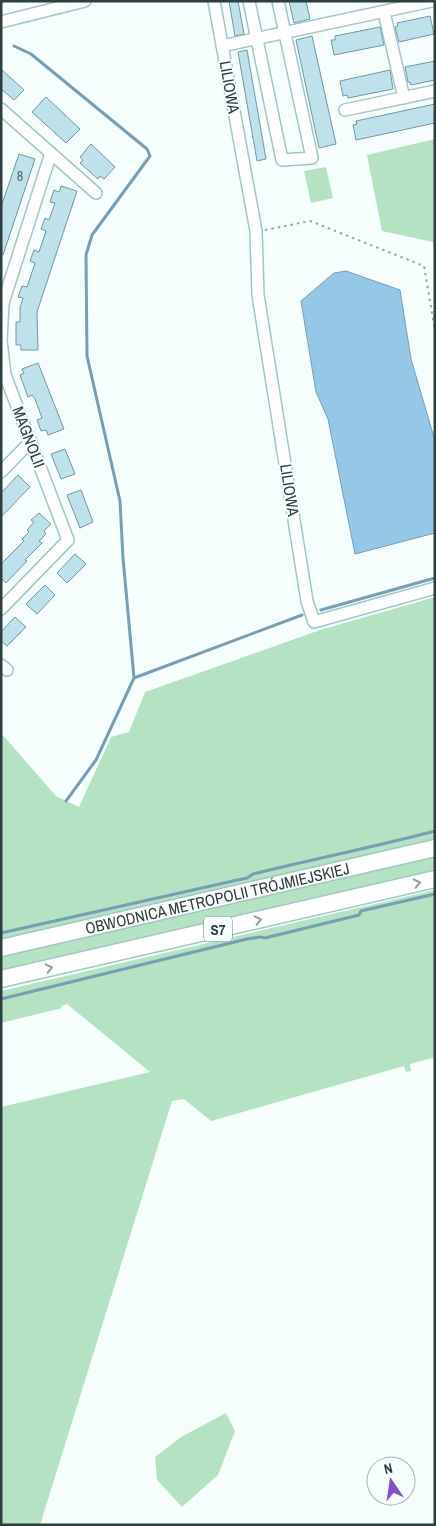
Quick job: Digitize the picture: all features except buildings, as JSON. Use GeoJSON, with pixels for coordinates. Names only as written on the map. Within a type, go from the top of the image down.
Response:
{"type":"FeatureCollection","features":[{"type":"Feature","properties":{"kind":"highway","name":"OBWODNICA METROPOLII TRÓJMIEJSKIEJ"},"geometry":{"type":"LineString","coordinates":[[1,948],[435,848]]}},
{"type":"Feature","properties":{"kind":"highway","name":"OBWODNICA METROPOLII TRÓJMIEJSKIEJ"},"geometry":{"type":"LineString","coordinates":[[1,979],[435,879]]}},
{"type":"Feature","properties":{"kind":"street"},"geometry":{"type":"LineString","coordinates":[[1,22],[86,1]]}},
{"type":"Feature","properties":{"kind":"street","name":"LILIOWA"},"geometry":{"type":"LineString","coordinates":[[214,1],[256,231],[258,295],[307,601],[314,622],[435,588]]}},
{"type":"Feature","properties":{"kind":"street"},"geometry":{"type":"LineString","coordinates":[[249,1],[282,160],[312,158],[278,1]]}},
{"type":"Feature","properties":{"kind":"street"},"geometry":{"type":"LineString","coordinates":[[222,46],[432,1]]}},
{"type":"Feature","properties":{"kind":"street"},"geometry":{"type":"LineString","coordinates":[[384,12],[404,98]]}},
{"type":"Feature","properties":{"kind":"street"},"geometry":{"type":"LineString","coordinates":[[345,110],[435,91]]}},
{"type":"Feature","properties":{"kind":"street"},"geometry":{"type":"LineString","coordinates":[[1,108],[96,193]]}},
{"type":"Feature","properties":{"kind":"street","name":"MAGNOLII"},"geometry":{"type":"LineString","coordinates":[[1,609],[68,540],[31,441],[5,389],[2,340],[2,303],[51,153]]}},
{"type":"Feature","properties":{"kind":"street"},"geometry":{"type":"LineString","coordinates":[[1,472],[31,441]]}},
{"type":"Feature","properties":{"kind":"path"},"geometry":{"type":"LineString","coordinates":[[256,231],[310,221],[424,266],[435,330]]}},
{"type":"Feature","properties":{"kind":"green space"},"geometry":{"type":"Polygon","coordinates":[[[435,139],[435,262],[433,242],[382,231],[367,155],[435,139]]]}},
{"type":"Feature","properties":{"kind":"green space"},"geometry":{"type":"Polygon","coordinates":[[[326,167],[333,198],[311,203],[304,171],[326,167]]]}},
{"type":"Feature","properties":{"kind":"green space"},"geometry":{"type":"Polygon","coordinates":[[[435,597],[435,839],[1,940],[1,733],[56,796],[79,807],[111,737],[129,732],[145,692],[320,630],[435,597]]]}},
{"type":"Feature","properties":{"kind":"green space"},"geometry":{"type":"Polygon","coordinates":[[[435,855],[435,874],[1,975],[1,957],[435,855]]]}},
{"type":"Feature","properties":{"kind":"green space"},"geometry":{"type":"Polygon","coordinates":[[[435,890],[435,1057],[410,1064],[411,1071],[406,1072],[404,1066],[211,1121],[184,1099],[172,1101],[40,1525],[1,1525],[1,1107],[150,1072],[67,1004],[61,1006],[62,1008],[1,1023],[1,991],[435,890]]]}},
{"type":"Feature","properties":{"kind":"green space"},"geometry":{"type":"Polygon","coordinates":[[[226,1413],[235,1431],[218,1475],[182,1507],[157,1480],[155,1457],[181,1437],[226,1413]]]}},
{"type":"Feature","properties":{"kind":"water"},"geometry":{"type":"Polygon","coordinates":[[[346,271],[400,290],[411,359],[435,441],[435,533],[355,554],[328,419],[316,392],[301,301],[334,273],[346,271]]]}},
{"type":"Feature","properties":{"kind":"waterway"},"geometry":{"type":"LineString","coordinates":[[14,46],[31,54],[147,149],[150,156],[92,235],[86,255],[87,356],[120,501],[123,558],[134,678]]}},
{"type":"Feature","properties":{"kind":"waterway"},"geometry":{"type":"LineString","coordinates":[[321,610],[435,578]]}},
{"type":"Feature","properties":{"kind":"waterway"},"geometry":{"type":"LineString","coordinates":[[66,801],[96,760],[134,678],[302,615]]}},
{"type":"Feature","properties":{"kind":"waterway"},"geometry":{"type":"LineString","coordinates":[[1,933],[247,878],[253,874],[435,831]]}},
{"type":"Feature","properties":{"kind":"waterway"},"geometry":{"type":"LineString","coordinates":[[1,999],[247,939],[265,938],[359,915],[361,911],[435,894]]}}]}
